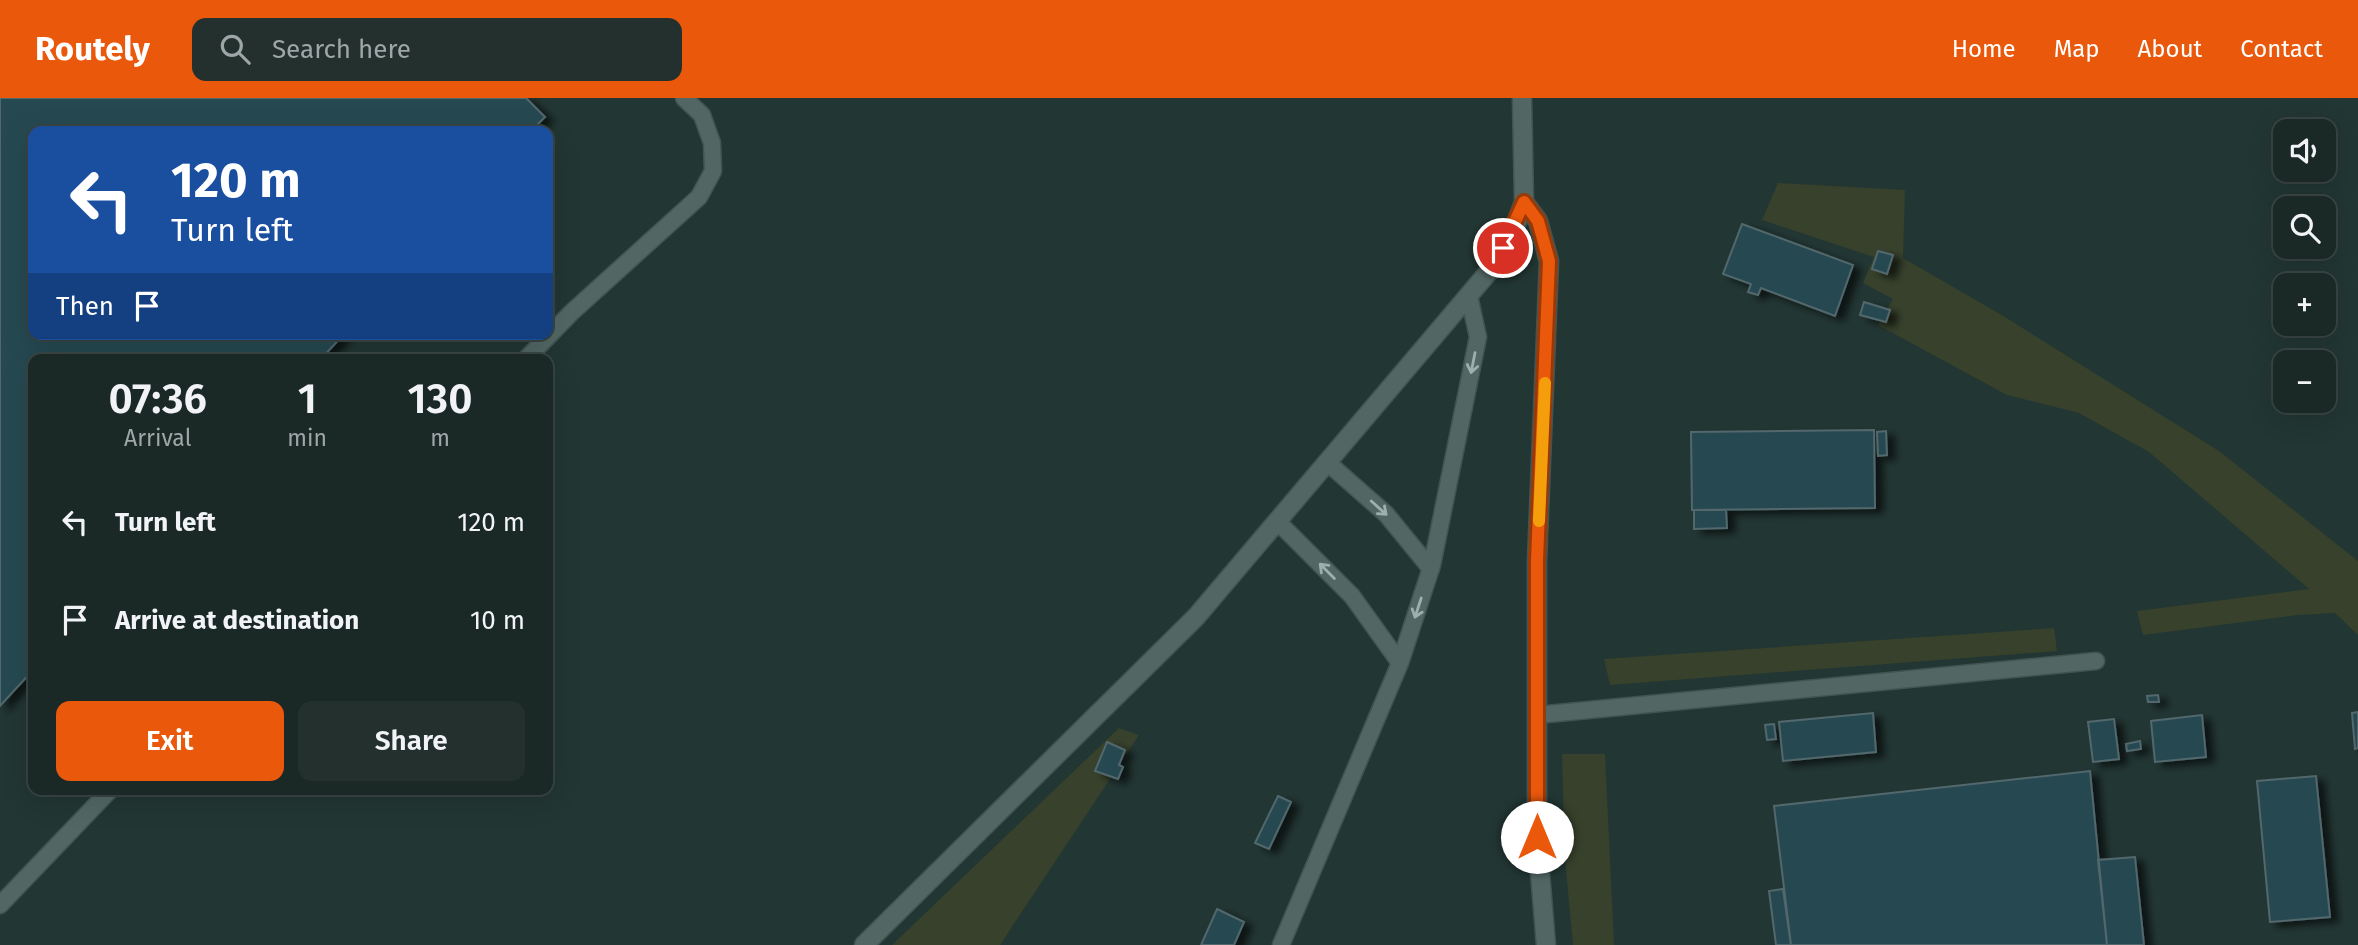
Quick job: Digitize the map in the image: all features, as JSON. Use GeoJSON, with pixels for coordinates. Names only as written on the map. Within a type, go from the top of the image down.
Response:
{"type":"FeatureCollection","features":[{"type":"Feature","properties":{"kind":"street"},"geometry":{"type":"LineString","coordinates":[[864,945],[1196,617],[1491,269],[1515,226],[1524,202],[1522,98]]}},
{"type":"Feature","properties":{"kind":"street"},"geometry":{"type":"LineString","coordinates":[[1524,202],[1538,221],[1549,261],[1537,561],[1537,837],[1546,945]]}},
{"type":"Feature","properties":{"kind":"lane"},"geometry":{"type":"LineString","coordinates":[[553,331],[699,197],[713,171],[712,143],[702,116],[684,98]]}},
{"type":"Feature","properties":{"kind":"lane"},"geometry":{"type":"LineString","coordinates":[[1281,945],[1400,663],[1431,569],[1478,337],[1469,296]]}},
{"type":"Feature","properties":{"kind":"lane"},"geometry":{"type":"LineString","coordinates":[[531,354],[545,340]]}},
{"type":"Feature","properties":{"kind":"lane"},"geometry":{"type":"LineString","coordinates":[[1328,463],[1386,514],[1431,569]]}},
{"type":"Feature","properties":{"kind":"lane"},"geometry":{"type":"LineString","coordinates":[[1278,522],[1352,596],[1400,663]]}},
{"type":"Feature","properties":{"kind":"lane"},"geometry":{"type":"LineString","coordinates":[[1537,715],[2096,661]]}},
{"type":"Feature","properties":{"kind":"lane"},"geometry":{"type":"LineString","coordinates":[[0,905],[105,795]]}},
{"type":"Feature","properties":{"kind":"green space"},"geometry":{"type":"Polygon","coordinates":[[[1778,183],[1905,190],[1903,258],[2005,317],[2219,451],[2358,561],[2358,635],[2335,613],[2298,615],[2143,635],[2137,611],[2309,589],[2149,452],[2079,413],[2007,395],[1878,325],[1893,299],[1863,283],[1874,257],[1762,220],[1778,183]]]}},
{"type":"Feature","properties":{"kind":"green space"},"geometry":{"type":"Polygon","coordinates":[[[2054,628],[2057,651],[1610,685],[1604,659],[2054,628]]]}},
{"type":"Feature","properties":{"kind":"green space"},"geometry":{"type":"Polygon","coordinates":[[[1119,728],[1139,735],[1000,945],[892,945],[1119,728]]]}},
{"type":"Feature","properties":{"kind":"green space"},"geometry":{"type":"Polygon","coordinates":[[[1562,754],[1605,754],[1614,945],[1573,945],[1565,859],[1562,754]]]}},
{"type":"Feature","properties":{"kind":"building"},"geometry":{"type":"Polygon","coordinates":[[[0,98],[526,98],[545,117],[536,126],[28,126],[28,340],[338,340],[326,354],[28,354],[28,675],[0,706],[0,98]]]}},
{"type":"Feature","properties":{"kind":"building"},"geometry":{"type":"Polygon","coordinates":[[[1742,224],[1853,265],[1835,316],[1761,288],[1758,295],[1748,292],[1751,284],[1723,274],[1742,224]]]}},
{"type":"Feature","properties":{"kind":"building"},"geometry":{"type":"Polygon","coordinates":[[[1878,251],[1893,255],[1887,274],[1872,269],[1878,251]]]}},
{"type":"Feature","properties":{"kind":"building"},"geometry":{"type":"Polygon","coordinates":[[[1864,302],[1890,310],[1886,322],[1860,315],[1864,302]]]}},
{"type":"Feature","properties":{"kind":"building"},"geometry":{"type":"Polygon","coordinates":[[[1874,430],[1875,508],[1692,510],[1691,432],[1874,430]]]}},
{"type":"Feature","properties":{"kind":"building"},"geometry":{"type":"Polygon","coordinates":[[[1886,431],[1887,455],[1878,456],[1877,432],[1886,431]]]}},
{"type":"Feature","properties":{"kind":"building"},"geometry":{"type":"Polygon","coordinates":[[[1694,510],[1726,510],[1727,528],[1694,529],[1694,510]]]}},
{"type":"Feature","properties":{"kind":"building"},"geometry":{"type":"Polygon","coordinates":[[[2158,695],[2159,702],[2148,702],[2147,696],[2158,695]]]}},
{"type":"Feature","properties":{"kind":"building"},"geometry":{"type":"Polygon","coordinates":[[[2358,712],[2358,748],[2355,749],[2352,713],[2358,712]]]}},
{"type":"Feature","properties":{"kind":"building"},"geometry":{"type":"Polygon","coordinates":[[[1873,713],[1876,752],[1783,761],[1779,722],[1873,713]]]}},
{"type":"Feature","properties":{"kind":"building"},"geometry":{"type":"Polygon","coordinates":[[[2202,715],[2206,757],[2155,762],[2151,721],[2202,715]]]}},
{"type":"Feature","properties":{"kind":"building"},"geometry":{"type":"Polygon","coordinates":[[[2114,719],[2119,759],[2093,762],[2088,722],[2114,719]]]}},
{"type":"Feature","properties":{"kind":"building"},"geometry":{"type":"Polygon","coordinates":[[[1774,724],[1776,739],[1767,740],[1765,725],[1774,724]]]}},
{"type":"Feature","properties":{"kind":"building"},"geometry":{"type":"Polygon","coordinates":[[[2140,741],[2141,749],[2127,751],[2126,744],[2140,741]]]}},
{"type":"Feature","properties":{"kind":"building"},"geometry":{"type":"Polygon","coordinates":[[[1107,742],[1125,750],[1119,765],[1123,767],[1118,779],[1095,771],[1107,742]]]}},
{"type":"Feature","properties":{"kind":"building"},"geometry":{"type":"Polygon","coordinates":[[[2090,771],[2107,945],[1791,945],[1774,806],[2090,771]]]}},
{"type":"Feature","properties":{"kind":"building"},"geometry":{"type":"Polygon","coordinates":[[[2316,776],[2330,917],[2270,922],[2257,781],[2316,776]]]}},
{"type":"Feature","properties":{"kind":"building"},"geometry":{"type":"Polygon","coordinates":[[[1278,796],[1291,802],[1269,849],[1255,843],[1278,796]]]}},
{"type":"Feature","properties":{"kind":"building"},"geometry":{"type":"Polygon","coordinates":[[[2135,857],[2144,945],[2107,945],[2098,860],[2135,857]]]}},
{"type":"Feature","properties":{"kind":"building"},"geometry":{"type":"Polygon","coordinates":[[[1783,889],[1791,945],[1776,945],[1769,891],[1783,889]]]}},
{"type":"Feature","properties":{"kind":"building"},"geometry":{"type":"Polygon","coordinates":[[[1217,909],[1244,922],[1234,945],[1201,945],[1217,909]]]}},
{"type":"Feature","properties":{"kind":"slow traffic"},"geometry":{"type":"LineString","coordinates":[[1539,521],[1545,383]]}},
{"type":"Feature","properties":{"kind":"route"},"geometry":{"type":"LineString","coordinates":[[1503,248],[1524,202],[1538,221],[1545,242],[1550,285],[1537,561],[1537,837]]}}]}
